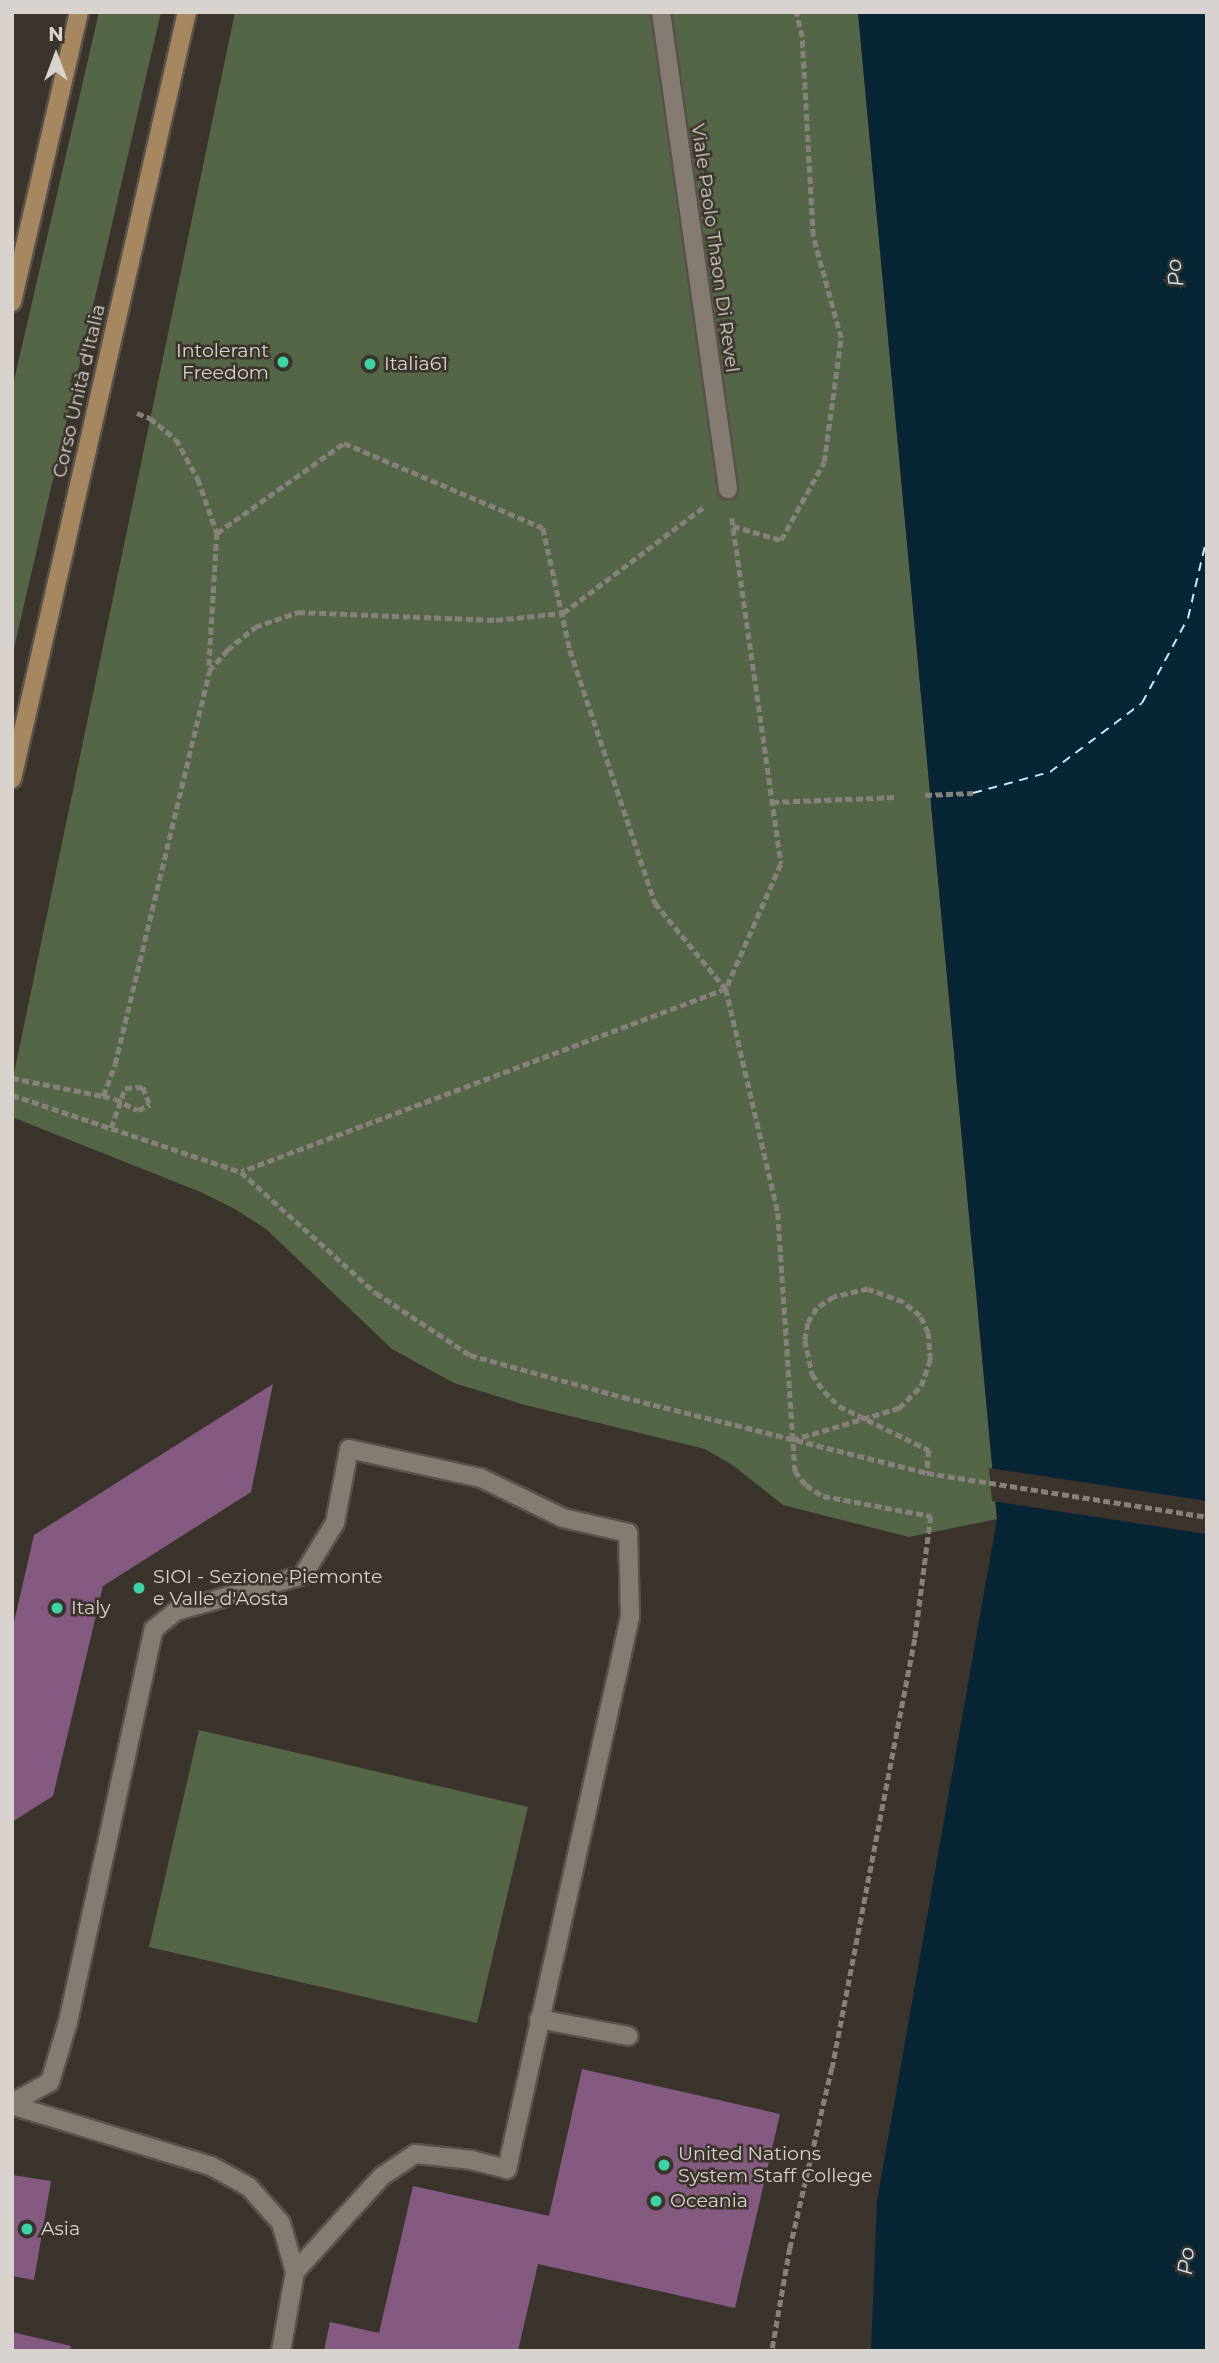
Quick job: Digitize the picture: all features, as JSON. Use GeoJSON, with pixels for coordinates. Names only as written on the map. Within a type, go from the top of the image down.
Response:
{"type":"FeatureCollection","features":[{"type":"Feature","properties":{"kind":"main road"},"geometry":{"type":"LineString","coordinates":[[12,302],[79,12]]}},
{"type":"Feature","properties":{"kind":"main road","name":"Corso Unità d'Italia"},"geometry":{"type":"LineString","coordinates":[[12,779],[187,12]]}},
{"type":"Feature","properties":{"kind":"street","name":"Viale Paolo Thaon Di Revel"},"geometry":{"type":"LineString","coordinates":[[661,12],[728,489]]}},
{"type":"Feature","properties":{"kind":"street"},"geometry":{"type":"LineString","coordinates":[[12,2104],[50,2082],[68,2022],[154,1629],[176,1611],[303,1575],[335,1523],[349,1449],[481,1478],[563,1518],[628,1533],[630,1617],[507,2169],[472,2160],[415,2154],[382,2176],[295,2272]]}},
{"type":"Feature","properties":{"kind":"street"},"geometry":{"type":"LineString","coordinates":[[539,2019],[628,2036]]}},
{"type":"Feature","properties":{"kind":"street"},"geometry":{"type":"LineString","coordinates":[[12,2104],[211,2166],[249,2187],[281,2223],[295,2272],[281,2351]]}},
{"type":"Feature","properties":{"kind":"path"},"geometry":{"type":"LineString","coordinates":[[733,526],[780,540],[824,462],[841,338],[813,236],[802,37],[796,12]]}},
{"type":"Feature","properties":{"kind":"path"},"geometry":{"type":"LineString","coordinates":[[103,1096],[115,1064],[209,671],[217,533],[198,479],[176,439],[150,418],[137,413]]}},
{"type":"Feature","properties":{"kind":"path"},"geometry":{"type":"LineString","coordinates":[[217,533],[344,443],[543,528],[569,650],[654,903],[726,989],[778,1213],[795,1471],[806,1485],[822,1496],[931,1516],[912,1653],[832,2068],[790,2248],[772,2351]]}},
{"type":"Feature","properties":{"kind":"path"},"geometry":{"type":"LineString","coordinates":[[209,671],[227,650],[255,627],[298,612],[496,620],[563,613],[728,489],[781,864],[726,989],[241,1172]]}},
{"type":"Feature","properties":{"kind":"path"},"geometry":{"type":"LineString","coordinates":[[925,795],[973,793]]}},
{"type":"Feature","properties":{"kind":"path"},"geometry":{"type":"LineString","coordinates":[[772,802],[898,797]]}},
{"type":"Feature","properties":{"kind":"path"},"geometry":{"type":"LineString","coordinates":[[12,1078],[115,1099],[138,1110],[150,1105],[143,1087],[125,1088],[111,1128]]}},
{"type":"Feature","properties":{"kind":"path"},"geometry":{"type":"LineString","coordinates":[[12,1095],[241,1172],[376,1293],[470,1355],[791,1441],[927,1473],[1207,1517]]}},
{"type":"Feature","properties":{"kind":"path"},"geometry":{"type":"LineString","coordinates":[[791,1441],[899,1408],[921,1385],[930,1360],[928,1333],[920,1316],[903,1302],[867,1289],[834,1297],[817,1308],[808,1323],[805,1340],[807,1358],[818,1382],[839,1406],[929,1450],[927,1473]]}},
{"type":"Feature","properties":{"kind":"green space"},"geometry":{"type":"Polygon","coordinates":[[[99,12],[161,12],[12,657],[12,389],[99,12]]]}},
{"type":"Feature","properties":{"kind":"green space"},"geometry":{"type":"Polygon","coordinates":[[[235,12],[858,12],[997,1519],[909,1537],[783,1505],[734,1466],[705,1449],[525,1405],[454,1383],[392,1349],[266,1229],[235,1209],[203,1193],[12,1117],[12,1083],[235,12]]]}},
{"type":"Feature","properties":{"kind":"green space"},"geometry":{"type":"Polygon","coordinates":[[[199,1730],[528,1807],[477,2023],[149,1947],[199,1730]]]}},
{"type":"Feature","properties":{"kind":"water","name":"Po"},"geometry":{"type":"Polygon","coordinates":[[[858,12],[1207,12],[1207,2351],[871,2351],[877,2201],[997,1519],[858,12]]]}},
{"type":"Feature","properties":{"kind":"pier"},"geometry":{"type":"Polygon","coordinates":[[[989,1468],[1207,1501],[1207,1534],[992,1501],[989,1468]]]}},
{"type":"Feature","properties":{"kind":"building","name":"Italy"},"geometry":{"type":"Polygon","coordinates":[[[273,1384],[251,1492],[103,1586],[53,1796],[12,1822],[12,1631],[34,1535],[273,1384]]]}},
{"type":"Feature","properties":{"kind":"building","name":"United Nations System Staff College"},"geometry":{"type":"Polygon","coordinates":[[[582,2069],[780,2114],[735,2308],[538,2264],[518,2351],[324,2351],[330,2322],[379,2333],[413,2186],[549,2216],[582,2069]]]}},
{"type":"Feature","properties":{"kind":"building","name":"Asia"},"geometry":{"type":"Polygon","coordinates":[[[12,2175],[51,2181],[34,2280],[12,2276],[12,2175]]]}},
{"type":"Feature","properties":{"kind":"building"},"geometry":{"type":"Polygon","coordinates":[[[12,2332],[71,2346],[70,2351],[12,2351],[12,2332]]]}},
{"type":"Feature","properties":{"kind":"ferry route"},"geometry":{"type":"LineString","coordinates":[[973,793],[1050,772],[1142,703],[1188,618],[1207,537]]}},
{"type":"Feature","properties":{"kind":"place","name":"Intolerant Freedom"},"geometry":{"type":"Point","coordinates":[283,362]}},
{"type":"Feature","properties":{"kind":"place","name":"Italia61"},"geometry":{"type":"Point","coordinates":[370,364]}},
{"type":"Feature","properties":{"kind":"place","name":"SIOI - Sezione Piemonte e Valle d'Aosta"},"geometry":{"type":"Point","coordinates":[139,1588]}},
{"type":"Feature","properties":{"kind":"place","name":"Italy"},"geometry":{"type":"Point","coordinates":[57,1608]}},
{"type":"Feature","properties":{"kind":"place","name":"United Nations System Staff College"},"geometry":{"type":"Point","coordinates":[664,2165]}},
{"type":"Feature","properties":{"kind":"place","name":"Oceania"},"geometry":{"type":"Point","coordinates":[656,2201]}},
{"type":"Feature","properties":{"kind":"place","name":"Asia"},"geometry":{"type":"Point","coordinates":[27,2229]}}]}
